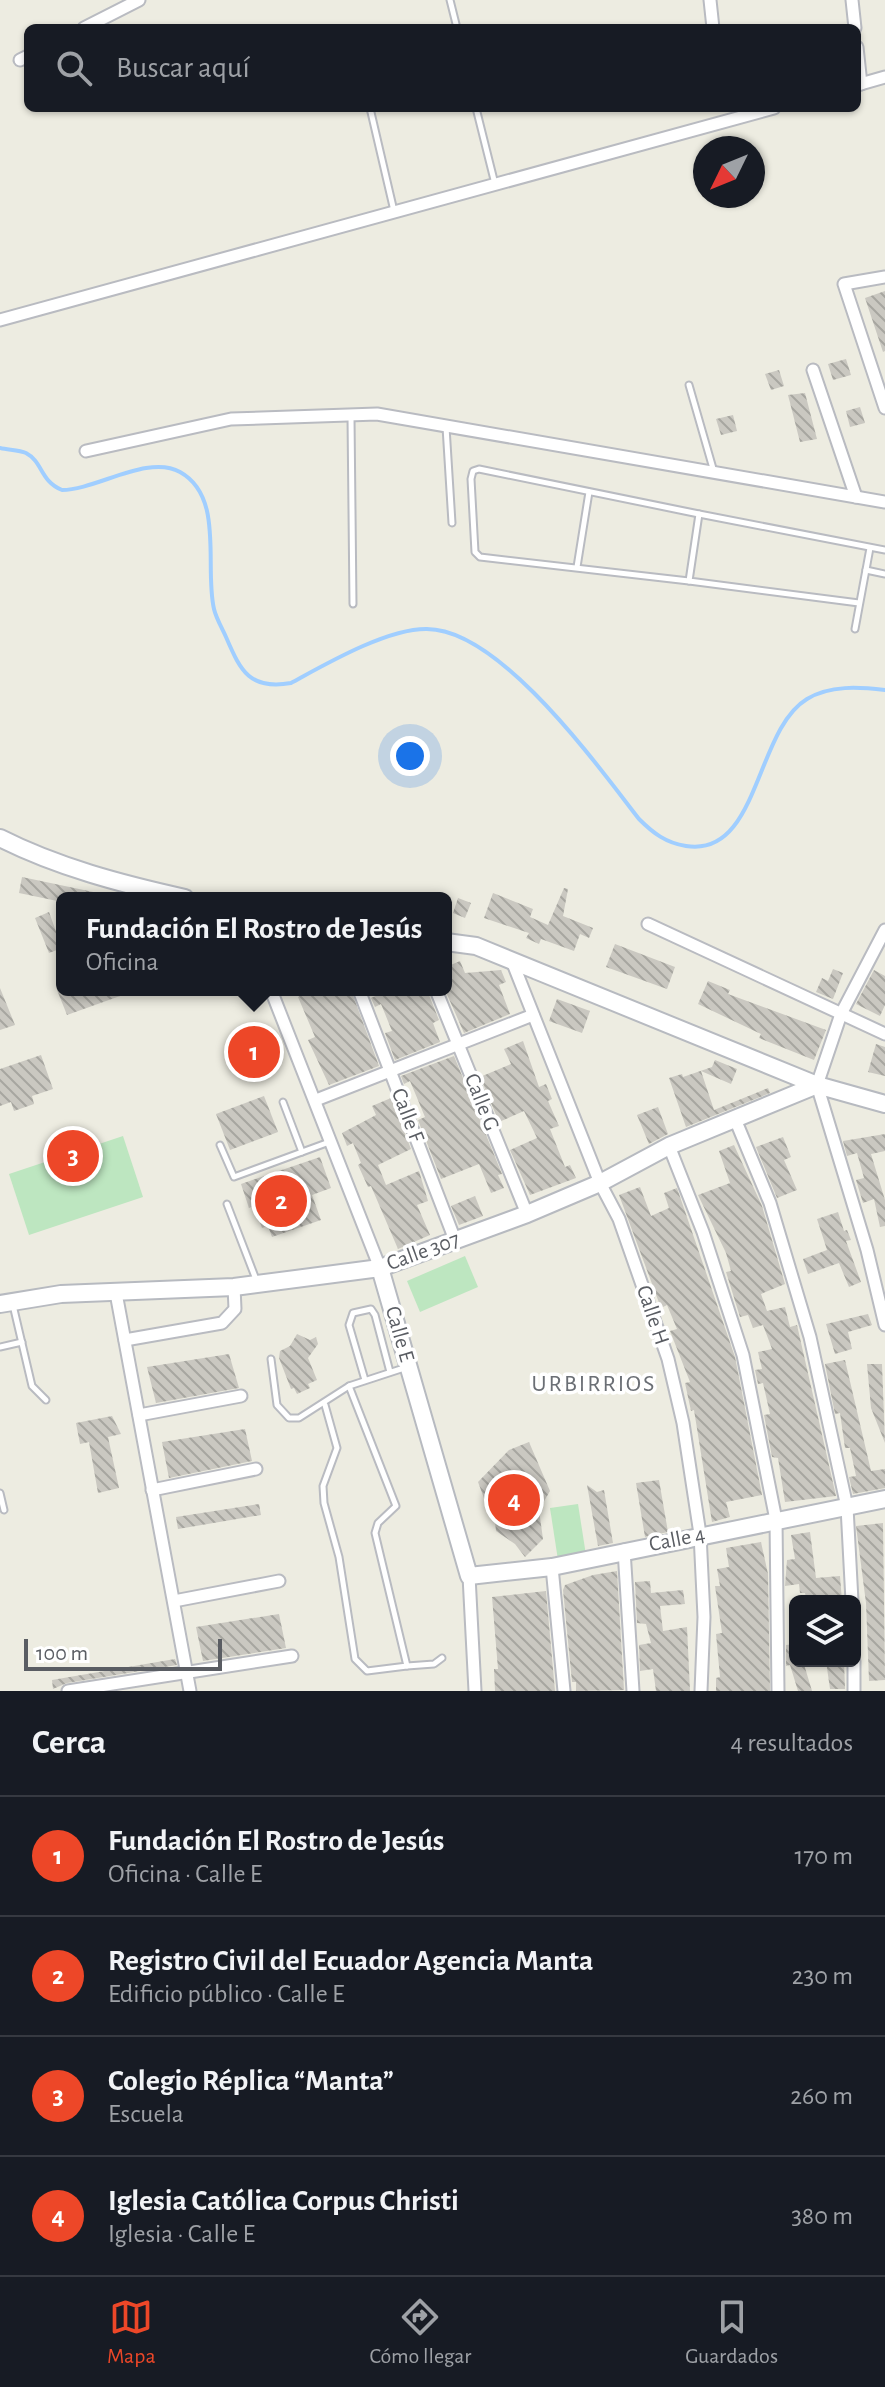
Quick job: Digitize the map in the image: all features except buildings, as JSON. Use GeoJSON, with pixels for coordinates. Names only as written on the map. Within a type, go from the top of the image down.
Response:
{"type":"FeatureCollection","features":[{"type":"Feature","properties":{"kind":"street"},"geometry":{"type":"LineString","coordinates":[[92,24],[139,0]]}},
{"type":"Feature","properties":{"kind":"street"},"geometry":{"type":"LineString","coordinates":[[710,0],[713,24]]}},
{"type":"Feature","properties":{"kind":"street"},"geometry":{"type":"LineString","coordinates":[[852,0],[855,24]]}},
{"type":"Feature","properties":{"kind":"street"},"geometry":{"type":"LineString","coordinates":[[861,83],[885,77]]}},
{"type":"Feature","properties":{"kind":"street"},"geometry":{"type":"LineString","coordinates":[[722,112],[723,122]]}},
{"type":"Feature","properties":{"kind":"street"},"geometry":{"type":"LineString","coordinates":[[0,320],[759,112]]}},
{"type":"Feature","properties":{"kind":"street"},"geometry":{"type":"LineString","coordinates":[[885,277],[844,284],[885,408]]}},
{"type":"Feature","properties":{"kind":"street"},"geometry":{"type":"LineString","coordinates":[[813,370],[856,497]]}},
{"type":"Feature","properties":{"kind":"street"},"geometry":{"type":"LineString","coordinates":[[86,451],[231,419],[377,414],[885,502]]}},
{"type":"Feature","properties":{"kind":"street"},"geometry":{"type":"LineString","coordinates":[[0,838],[69,865],[164,892]]}},
{"type":"Feature","properties":{"kind":"street"},"geometry":{"type":"LineString","coordinates":[[648,924],[885,1034]]}},
{"type":"Feature","properties":{"kind":"street"},"geometry":{"type":"LineString","coordinates":[[885,930],[841,1014],[817,1085],[867,1250],[885,1325]]}},
{"type":"Feature","properties":{"kind":"street"},"geometry":{"type":"LineString","coordinates":[[452,943],[476,946],[817,1085],[885,1104]]}},
{"type":"Feature","properties":{"kind":"street","name":"Calle H"},"geometry":{"type":"LineString","coordinates":[[512,961],[600,1183],[619,1219],[668,1359],[683,1423],[700,1534],[704,1617],[701,1691]]}},
{"type":"Feature","properties":{"kind":"street","name":"Calle E"},"geometry":{"type":"LineString","coordinates":[[273,996],[333,1141],[380,1268],[409,1367],[469,1576],[475,1691]]}},
{"type":"Feature","properties":{"kind":"street","name":"Calle F"},"geometry":{"type":"LineString","coordinates":[[361,996],[455,1240]]}},
{"type":"Feature","properties":{"kind":"street","name":"Calle G"},"geometry":{"type":"LineString","coordinates":[[438,996],[527,1214]]}},
{"type":"Feature","properties":{"kind":"street"},"geometry":{"type":"LineString","coordinates":[[316,1100],[533,1015]]}},
{"type":"Feature","properties":{"kind":"street","name":"Calle 307"},"geometry":{"type":"LineString","coordinates":[[6,1303],[61,1294],[234,1287],[380,1268],[527,1214],[600,1183],[669,1146],[817,1085]]}},
{"type":"Feature","properties":{"kind":"street"},"geometry":{"type":"LineString","coordinates":[[735,1119],[770,1203],[801,1307],[847,1507],[852,1595]]}},
{"type":"Feature","properties":{"kind":"street"},"geometry":{"type":"LineString","coordinates":[[669,1146],[703,1232],[743,1355],[776,1520],[778,1691]]}},
{"type":"Feature","properties":{"kind":"street"},"geometry":{"type":"LineString","coordinates":[[125,1340],[222,1323],[235,1309],[234,1287]]}},
{"type":"Feature","properties":{"kind":"street"},"geometry":{"type":"LineString","coordinates":[[116,1293],[190,1691]]}},
{"type":"Feature","properties":{"kind":"street"},"geometry":{"type":"LineString","coordinates":[[139,1415],[241,1396]]}},
{"type":"Feature","properties":{"kind":"street"},"geometry":{"type":"LineString","coordinates":[[152,1490],[256,1469]]}},
{"type":"Feature","properties":{"kind":"street","name":"Calle 4"},"geometry":{"type":"LineString","coordinates":[[469,1576],[552,1567],[700,1534],[885,1499]]}},
{"type":"Feature","properties":{"kind":"street"},"geometry":{"type":"LineString","coordinates":[[624,1550],[633,1691]]}},
{"type":"Feature","properties":{"kind":"street"},"geometry":{"type":"LineString","coordinates":[[552,1567],[564,1691]]}},
{"type":"Feature","properties":{"kind":"street"},"geometry":{"type":"LineString","coordinates":[[174,1601],[279,1581]]}},
{"type":"Feature","properties":{"kind":"street"},"geometry":{"type":"LineString","coordinates":[[68,1691],[187,1675],[292,1656]]}},
{"type":"Feature","properties":{"kind":"street"},"geometry":{"type":"LineString","coordinates":[[854,1667],[854,1691]]}},
{"type":"Feature","properties":{"kind":"lane"},"geometry":{"type":"LineString","coordinates":[[450,0],[456,24]]}},
{"type":"Feature","properties":{"kind":"lane"},"geometry":{"type":"LineString","coordinates":[[371,112],[394,212]]}},
{"type":"Feature","properties":{"kind":"lane"},"geometry":{"type":"LineString","coordinates":[[477,112],[495,185]]}},
{"type":"Feature","properties":{"kind":"lane"},"geometry":{"type":"LineString","coordinates":[[689,385],[715,473]]}},
{"type":"Feature","properties":{"kind":"lane"},"geometry":{"type":"LineString","coordinates":[[351,416],[353,604]]}},
{"type":"Feature","properties":{"kind":"lane"},"geometry":{"type":"LineString","coordinates":[[446,426],[452,523]]}},
{"type":"Feature","properties":{"kind":"lane"},"geometry":{"type":"LineString","coordinates":[[859,603],[480,557],[475,552],[473,471],[479,469],[885,550]]}},
{"type":"Feature","properties":{"kind":"lane"},"geometry":{"type":"LineString","coordinates":[[577,567],[589,492]]}},
{"type":"Feature","properties":{"kind":"lane"},"geometry":{"type":"LineString","coordinates":[[689,581],[699,514]]}},
{"type":"Feature","properties":{"kind":"lane"},"geometry":{"type":"LineString","coordinates":[[855,629],[870,548]]}},
{"type":"Feature","properties":{"kind":"lane"},"geometry":{"type":"LineString","coordinates":[[866,570],[885,574]]}},
{"type":"Feature","properties":{"kind":"lane"},"geometry":{"type":"LineString","coordinates":[[283,1102],[302,1152]]}},
{"type":"Feature","properties":{"kind":"lane"},"geometry":{"type":"LineString","coordinates":[[220,1145],[234,1177],[333,1141]]}},
{"type":"Feature","properties":{"kind":"lane"},"geometry":{"type":"LineString","coordinates":[[227,1204],[258,1283]]}},
{"type":"Feature","properties":{"kind":"lane"},"geometry":{"type":"LineString","coordinates":[[6,1303],[22,1342],[32,1386],[46,1400]]}},
{"type":"Feature","properties":{"kind":"lane"},"geometry":{"type":"LineString","coordinates":[[365,1380],[349,1325],[353,1313],[363,1308],[375,1315],[390,1372]]}},
{"type":"Feature","properties":{"kind":"lane"},"geometry":{"type":"LineString","coordinates":[[0,1347],[22,1342]]}},
{"type":"Feature","properties":{"kind":"lane"},"geometry":{"type":"LineString","coordinates":[[271,1359],[277,1405],[282,1413],[299,1418],[325,1405],[349,1386],[409,1367]]}},
{"type":"Feature","properties":{"kind":"lane"},"geometry":{"type":"LineString","coordinates":[[349,1386],[396,1506],[378,1523],[375,1533],[407,1666]]}},
{"type":"Feature","properties":{"kind":"lane"},"geometry":{"type":"LineString","coordinates":[[325,1405],[337,1448],[323,1486],[324,1503],[339,1557],[355,1659],[367,1671],[434,1664],[442,1658]]}},
{"type":"Feature","properties":{"kind":"lane"},"geometry":{"type":"LineString","coordinates":[[0,1493],[4,1510]]}},
{"type":"Feature","properties":{"kind":"green space"},"geometry":{"type":"Polygon","coordinates":[[[123,1136],[143,1197],[29,1235],[9,1174],[123,1136]]]}},
{"type":"Feature","properties":{"kind":"green space"},"geometry":{"type":"Polygon","coordinates":[[[465,1256],[478,1287],[420,1312],[407,1281],[465,1256]]]}},
{"type":"Feature","properties":{"kind":"green space"},"geometry":{"type":"Polygon","coordinates":[[[578,1504],[586,1555],[558,1560],[550,1508],[578,1504]]]}},
{"type":"Feature","properties":{"kind":"waterway"},"geometry":{"type":"LineString","coordinates":[[0,448],[20,451],[32,457],[49,482],[62,490],[153,467],[180,472],[194,483],[208,515],[215,612],[242,669],[256,681],[266,684],[291,683],[375,641],[410,631],[426,629],[454,635],[484,651],[514,674],[572,735],[639,819],[660,837],[679,845],[710,844],[728,832],[743,813],[776,737],[790,715],[807,699],[835,689],[885,690]]}},
{"type":"Feature","properties":{"kind":"place","name":"Fundación El Rostro de Jesús"},"geometry":{"type":"Point","coordinates":[254,1052]}},
{"type":"Feature","properties":{"kind":"place","name":"Colegio Réplica “Manta”"},"geometry":{"type":"Point","coordinates":[73,1156]}},
{"type":"Feature","properties":{"kind":"place","name":"Registro Civil del Ecuador Agencia Manta"},"geometry":{"type":"Point","coordinates":[281,1201]}},
{"type":"Feature","properties":{"kind":"place","name":"Iglesia Católica Corpus Christi"},"geometry":{"type":"Point","coordinates":[514,1500]}},
{"type":"Feature","properties":{"kind":"district","name":"URBIRRIOS"},"geometry":{"type":"Point","coordinates":[594,1384]}}]}
